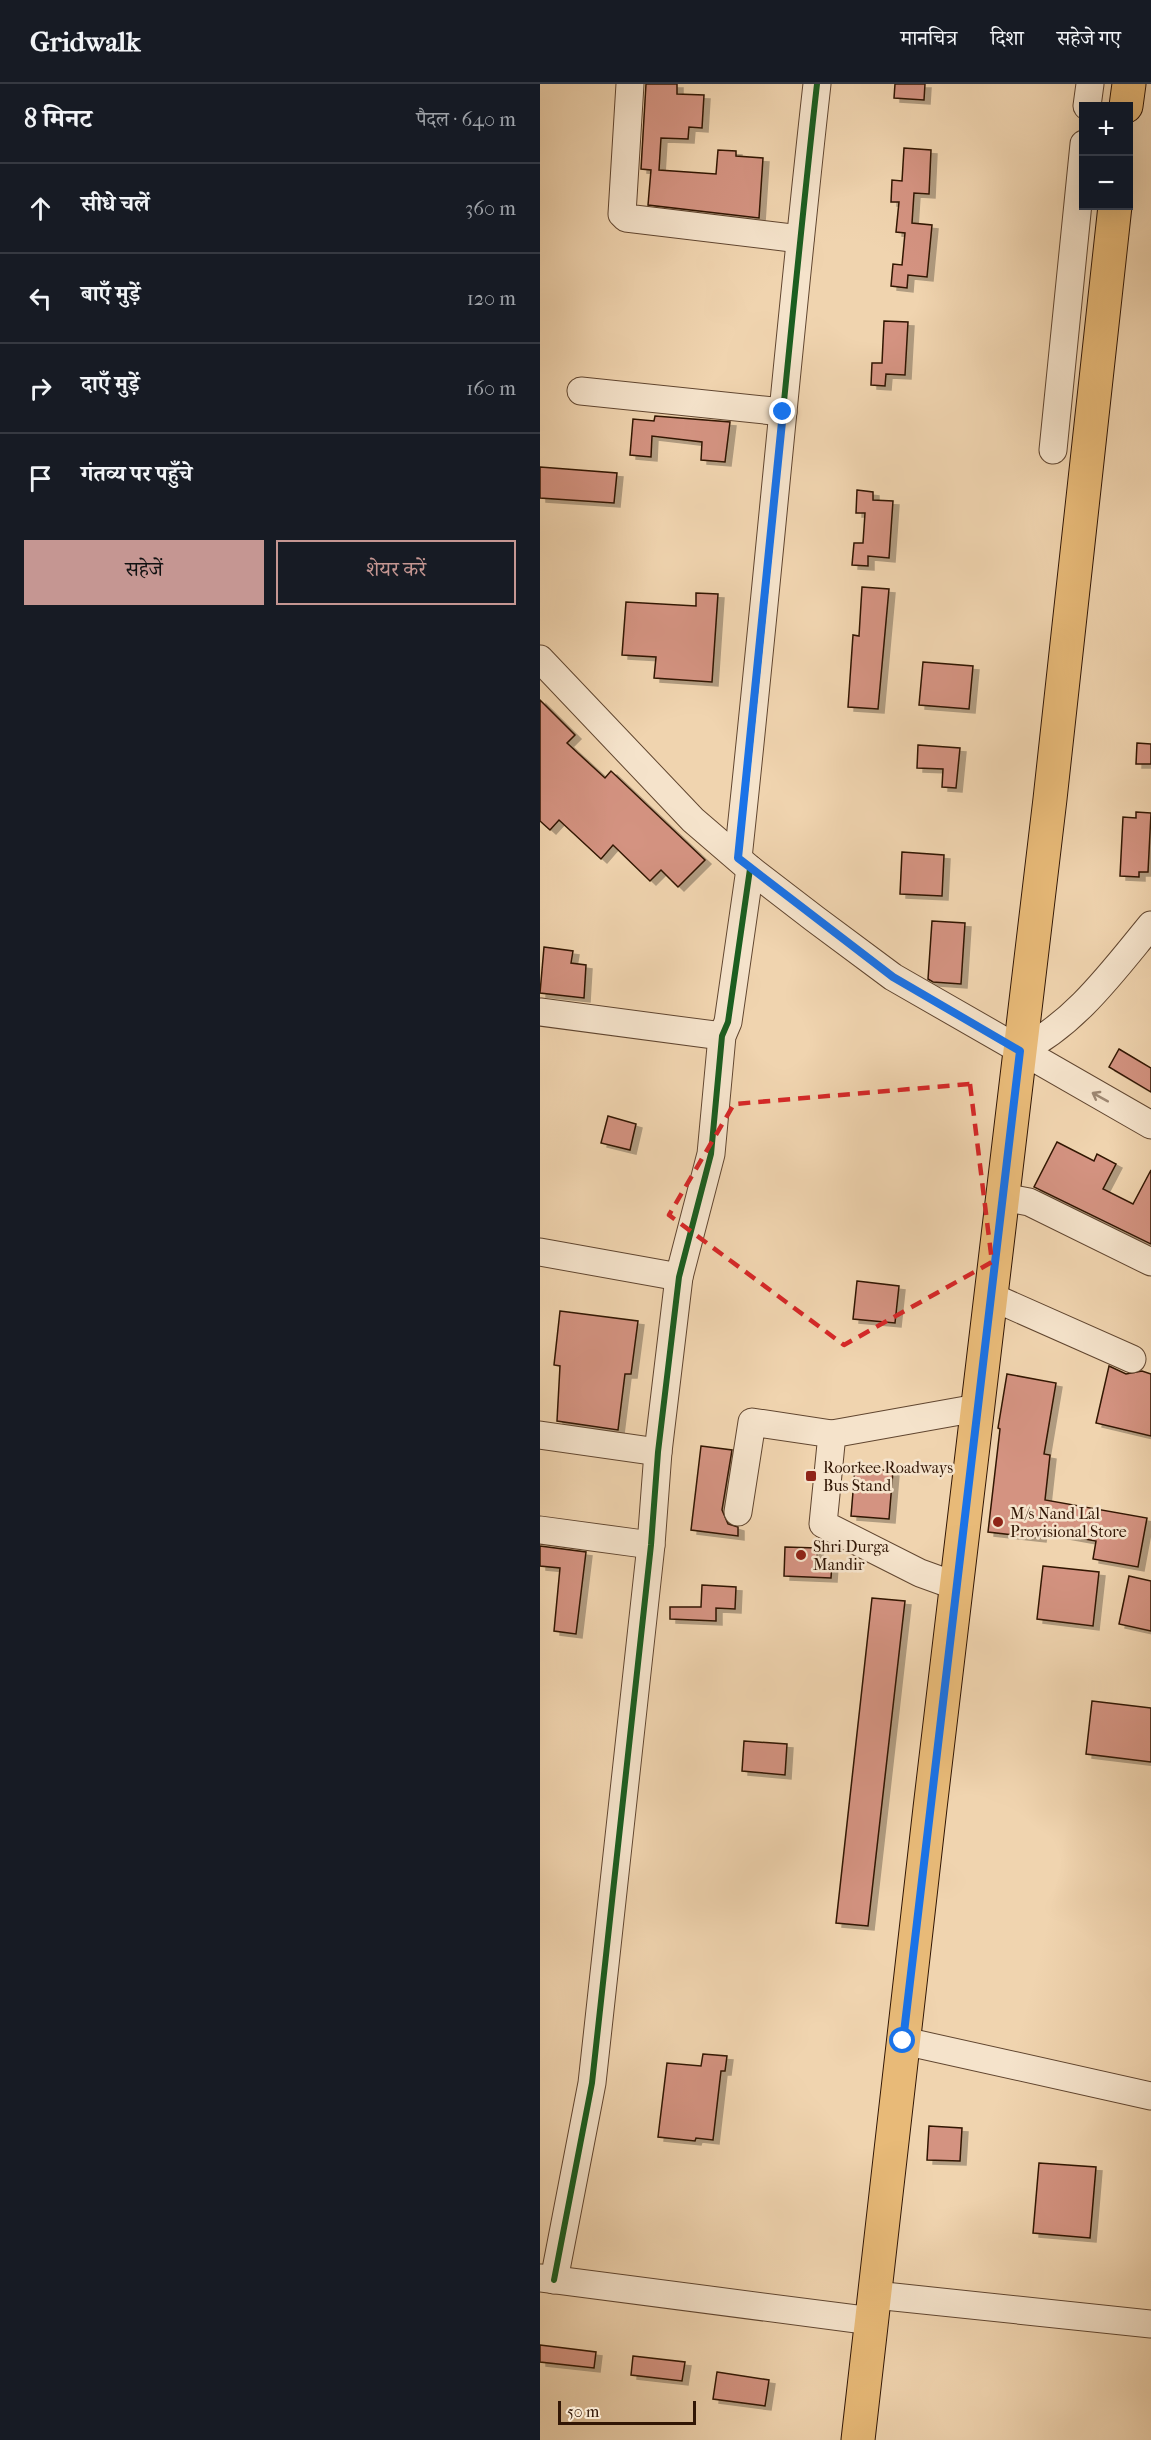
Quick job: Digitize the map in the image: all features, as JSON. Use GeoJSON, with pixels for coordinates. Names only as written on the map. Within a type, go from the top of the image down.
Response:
{"type":"FeatureCollection","features":[{"type":"Feature","properties":{"kind":"main road"},"geometry":{"type":"LineString","coordinates":[[1127,102],[1129,84]]}},
{"type":"Feature","properties":{"kind":"main road"},"geometry":{"type":"LineString","coordinates":[[858,2440],[1020,1051],[1115,210]]}},
{"type":"Feature","properties":{"kind":"street"},"geometry":{"type":"LineString","coordinates":[[630,84],[623,161],[622,214],[626,218],[800,239]]}},
{"type":"Feature","properties":{"kind":"street"},"geometry":{"type":"LineString","coordinates":[[817,84],[783,412],[728,1022],[722,1036],[711,1154],[678,1277],[657,1452],[651,1545],[592,2083],[547,2279],[874,2308],[1151,2324]]}},
{"type":"Feature","properties":{"kind":"street"},"geometry":{"type":"LineString","coordinates":[[1088,102],[1090,84]]}},
{"type":"Feature","properties":{"kind":"street"},"geometry":{"type":"LineString","coordinates":[[1053,450],[1082,156]]}},
{"type":"Feature","properties":{"kind":"street"},"geometry":{"type":"LineString","coordinates":[[1061,366],[1097,369]]}},
{"type":"Feature","properties":{"kind":"street"},"geometry":{"type":"LineString","coordinates":[[581,391],[783,412]]}},
{"type":"Feature","properties":{"kind":"street"},"geometry":{"type":"LineString","coordinates":[[540,660],[693,820],[744,863],[893,977],[1151,1125]]}},
{"type":"Feature","properties":{"kind":"street"},"geometry":{"type":"LineString","coordinates":[[1020,1051],[1051,1034],[1063,1023],[1120,966],[1151,925]]}},
{"type":"Feature","properties":{"kind":"street"},"geometry":{"type":"LineString","coordinates":[[540,1012],[722,1036]]}},
{"type":"Feature","properties":{"kind":"street"},"geometry":{"type":"LineString","coordinates":[[1002,1197],[1029,1202],[1151,1263]]}},
{"type":"Feature","properties":{"kind":"street"},"geometry":{"type":"LineString","coordinates":[[540,1252],[678,1277]]}},
{"type":"Feature","properties":{"kind":"street"},"geometry":{"type":"LineString","coordinates":[[990,1296],[1132,1359]]}},
{"type":"Feature","properties":{"kind":"street"},"geometry":{"type":"LineString","coordinates":[[738,1512],[752,1422],[832,1434],[977,1408]]}},
{"type":"Feature","properties":{"kind":"street"},"geometry":{"type":"LineString","coordinates":[[832,1434],[824,1524],[920,1573],[956,1586]]}},
{"type":"Feature","properties":{"kind":"street"},"geometry":{"type":"LineString","coordinates":[[540,1435],[657,1452]]}},
{"type":"Feature","properties":{"kind":"street"},"geometry":{"type":"LineString","coordinates":[[540,1530],[651,1545]]}},
{"type":"Feature","properties":{"kind":"street"},"geometry":{"type":"LineString","coordinates":[[903,2041],[1151,2096]]}},
{"type":"Feature","properties":{"kind":"highlighted area"},"geometry":{"type":"Polygon","coordinates":[[[970,1084],[992,1262],[844,1345],[669,1215],[734,1104],[970,1084]]]}},
{"type":"Feature","properties":{"kind":"building"},"geometry":{"type":"Polygon","coordinates":[[[646,84],[677,84],[677,94],[704,95],[702,128],[689,127],[688,139],[661,138],[659,170],[716,174],[718,150],[736,151],[736,156],[763,158],[759,218],[648,205],[651,170],[641,169],[646,84]]]}},
{"type":"Feature","properties":{"kind":"building"},"geometry":{"type":"Polygon","coordinates":[[[895,84],[925,84],[924,100],[894,98],[895,84]]]}},
{"type":"Feature","properties":{"kind":"building"},"geometry":{"type":"Polygon","coordinates":[[[904,148],[931,150],[929,194],[914,193],[912,223],[932,225],[927,277],[908,275],[907,288],[891,286],[893,264],[902,265],[905,233],[896,232],[899,202],[891,202],[892,180],[902,181],[904,148]]]}},
{"type":"Feature","properties":{"kind":"building"},"geometry":{"type":"Polygon","coordinates":[[[884,321],[908,322],[905,375],[886,374],[885,386],[871,385],[872,363],[882,363],[884,321]]]}},
{"type":"Feature","properties":{"kind":"building"},"geometry":{"type":"Polygon","coordinates":[[[655,416],[730,422],[725,462],[701,460],[702,442],[652,436],[651,457],[630,455],[633,419],[654,421],[655,416]]]}},
{"type":"Feature","properties":{"kind":"building"},"geometry":{"type":"Polygon","coordinates":[[[540,467],[617,473],[614,503],[540,498],[540,467]]]}},
{"type":"Feature","properties":{"kind":"building"},"geometry":{"type":"Polygon","coordinates":[[[857,490],[873,492],[873,500],[893,501],[889,558],[868,556],[868,566],[852,565],[854,543],[863,543],[865,513],[856,513],[857,490]]]}},
{"type":"Feature","properties":{"kind":"building"},"geometry":{"type":"Polygon","coordinates":[[[862,587],[889,589],[878,709],[848,707],[853,635],[859,636],[862,587]]]}},
{"type":"Feature","properties":{"kind":"building"},"geometry":{"type":"Polygon","coordinates":[[[696,593],[718,594],[712,682],[654,678],[656,657],[622,655],[626,602],[696,606],[696,593]]]}},
{"type":"Feature","properties":{"kind":"building"},"geometry":{"type":"Polygon","coordinates":[[[923,662],[973,666],[969,709],[919,705],[923,662]]]}},
{"type":"Feature","properties":{"kind":"building"},"geometry":{"type":"Polygon","coordinates":[[[540,700],[575,735],[567,743],[605,778],[611,771],[705,860],[678,887],[661,870],[650,881],[613,845],[601,859],[559,820],[550,830],[540,821],[540,700]]]}},
{"type":"Feature","properties":{"kind":"building"},"geometry":{"type":"Polygon","coordinates":[[[1137,743],[1151,744],[1151,764],[1136,764],[1137,743]]]}},
{"type":"Feature","properties":{"kind":"building"},"geometry":{"type":"Polygon","coordinates":[[[918,745],[960,748],[956,788],[942,787],[943,769],[917,768],[918,745]]]}},
{"type":"Feature","properties":{"kind":"building"},"geometry":{"type":"Polygon","coordinates":[[[1136,812],[1151,813],[1148,872],[1139,872],[1139,877],[1120,876],[1123,817],[1136,818],[1136,812]]]}},
{"type":"Feature","properties":{"kind":"building"},"geometry":{"type":"Polygon","coordinates":[[[902,852],[944,855],[942,896],[900,894],[902,852]]]}},
{"type":"Feature","properties":{"kind":"building"},"geometry":{"type":"Polygon","coordinates":[[[932,921],[965,923],[961,984],[933,982],[928,979],[932,921]]]}},
{"type":"Feature","properties":{"kind":"building"},"geometry":{"type":"Polygon","coordinates":[[[544,947],[573,951],[571,963],[586,965],[584,998],[540,993],[544,947]]]}},
{"type":"Feature","properties":{"kind":"building"},"geometry":{"type":"Polygon","coordinates":[[[1119,1049],[1151,1068],[1151,1092],[1109,1067],[1119,1049]]]}},
{"type":"Feature","properties":{"kind":"building"},"geometry":{"type":"Polygon","coordinates":[[[608,1116],[636,1124],[630,1150],[601,1143],[608,1116]]]}},
{"type":"Feature","properties":{"kind":"building"},"geometry":{"type":"Polygon","coordinates":[[[1057,1142],[1094,1161],[1097,1154],[1116,1164],[1103,1189],[1133,1204],[1151,1170],[1151,1244],[1034,1187],[1057,1142]]]}},
{"type":"Feature","properties":{"kind":"building"},"geometry":{"type":"Polygon","coordinates":[[[857,1281],[899,1286],[895,1323],[853,1319],[857,1281]]]}},
{"type":"Feature","properties":{"kind":"building"},"geometry":{"type":"Polygon","coordinates":[[[560,1311],[638,1321],[631,1374],[625,1374],[618,1430],[557,1421],[560,1366],[554,1365],[560,1311]]]}},
{"type":"Feature","properties":{"kind":"building"},"geometry":{"type":"Polygon","coordinates":[[[1109,1366],[1126,1374],[1142,1371],[1151,1374],[1151,1436],[1096,1423],[1109,1366]]]}},
{"type":"Feature","properties":{"kind":"building"},"geometry":{"type":"Polygon","coordinates":[[[1007,1374],[1056,1383],[1044,1454],[1050,1455],[1045,1500],[1147,1518],[1138,1567],[1093,1559],[1096,1541],[1041,1531],[1040,1538],[988,1532],[1000,1429],[998,1428],[1007,1374]]]}},
{"type":"Feature","properties":{"kind":"building"},"geometry":{"type":"Polygon","coordinates":[[[701,1446],[732,1450],[722,1510],[728,1524],[738,1527],[738,1536],[691,1530],[701,1446]]]}},
{"type":"Feature","properties":{"kind":"building"},"geometry":{"type":"Polygon","coordinates":[[[855,1468],[893,1471],[889,1519],[851,1516],[855,1468]]]}},
{"type":"Feature","properties":{"kind":"building"},"geometry":{"type":"Polygon","coordinates":[[[540,1546],[586,1552],[576,1634],[554,1631],[560,1568],[540,1566],[540,1546]]]}},
{"type":"Feature","properties":{"kind":"building","name":"Shri Durga Mandir"},"geometry":{"type":"Polygon","coordinates":[[[785,1547],[817,1548],[817,1562],[832,1563],[831,1578],[784,1576],[785,1547]]]}},
{"type":"Feature","properties":{"kind":"building"},"geometry":{"type":"Polygon","coordinates":[[[1043,1566],[1099,1572],[1093,1626],[1037,1619],[1043,1566]]]}},
{"type":"Feature","properties":{"kind":"building"},"geometry":{"type":"Polygon","coordinates":[[[1129,1576],[1151,1581],[1151,1631],[1119,1624],[1129,1576]]]}},
{"type":"Feature","properties":{"kind":"building"},"geometry":{"type":"Polygon","coordinates":[[[702,1585],[736,1587],[735,1609],[716,1608],[716,1621],[670,1619],[670,1607],[701,1607],[702,1585]]]}},
{"type":"Feature","properties":{"kind":"building"},"geometry":{"type":"Polygon","coordinates":[[[872,1598],[905,1601],[868,1926],[836,1923],[872,1598]]]}},
{"type":"Feature","properties":{"kind":"building"},"geometry":{"type":"Polygon","coordinates":[[[1092,1701],[1151,1708],[1151,1762],[1086,1754],[1092,1701]]]}},
{"type":"Feature","properties":{"kind":"building"},"geometry":{"type":"Polygon","coordinates":[[[744,1741],[787,1744],[785,1775],[742,1771],[744,1741]]]}},
{"type":"Feature","properties":{"kind":"building"},"geometry":{"type":"Polygon","coordinates":[[[703,2054],[727,2056],[725,2071],[721,2071],[713,2140],[696,2138],[695,2141],[658,2137],[667,2063],[701,2066],[703,2054]]]}},
{"type":"Feature","properties":{"kind":"building"},"geometry":{"type":"Polygon","coordinates":[[[929,2126],[962,2128],[960,2161],[927,2160],[929,2126]]]}},
{"type":"Feature","properties":{"kind":"building"},"geometry":{"type":"Polygon","coordinates":[[[1039,2163],[1096,2167],[1090,2238],[1033,2233],[1039,2163]]]}},
{"type":"Feature","properties":{"kind":"building"},"geometry":{"type":"Polygon","coordinates":[[[540,2345],[596,2352],[594,2368],[540,2362],[540,2345]]]}},
{"type":"Feature","properties":{"kind":"building"},"geometry":{"type":"Polygon","coordinates":[[[633,2356],[685,2362],[682,2381],[631,2375],[633,2356]]]}},
{"type":"Feature","properties":{"kind":"building"},"geometry":{"type":"Polygon","coordinates":[[[717,2372],[769,2380],[765,2406],[713,2399],[717,2372]]]}},
{"type":"Feature","properties":{"kind":"cycle path"},"geometry":{"type":"LineString","coordinates":[[738,858],[817,84]]}},
{"type":"Feature","properties":{"kind":"cycle path"},"geometry":{"type":"LineString","coordinates":[[554,2280],[592,2083],[651,1545],[658,1452],[679,1277],[711,1154],[722,1036],[728,1022],[750,869]]}},
{"type":"Feature","properties":{"kind":"place","name":"Roorkee Roadways Bus Stand"},"geometry":{"type":"Point","coordinates":[811,1476]}},
{"type":"Feature","properties":{"kind":"place","name":"M/s Nand Lal Provisional Store"},"geometry":{"type":"Point","coordinates":[998,1522]}},
{"type":"Feature","properties":{"kind":"place","name":"Shri Durga Mandir"},"geometry":{"type":"Point","coordinates":[801,1555]}},
{"type":"Feature","properties":{"kind":"route"},"geometry":{"type":"LineString","coordinates":[[783,412],[738,858],[893,977],[1020,1051],[903,2041]]}}]}
